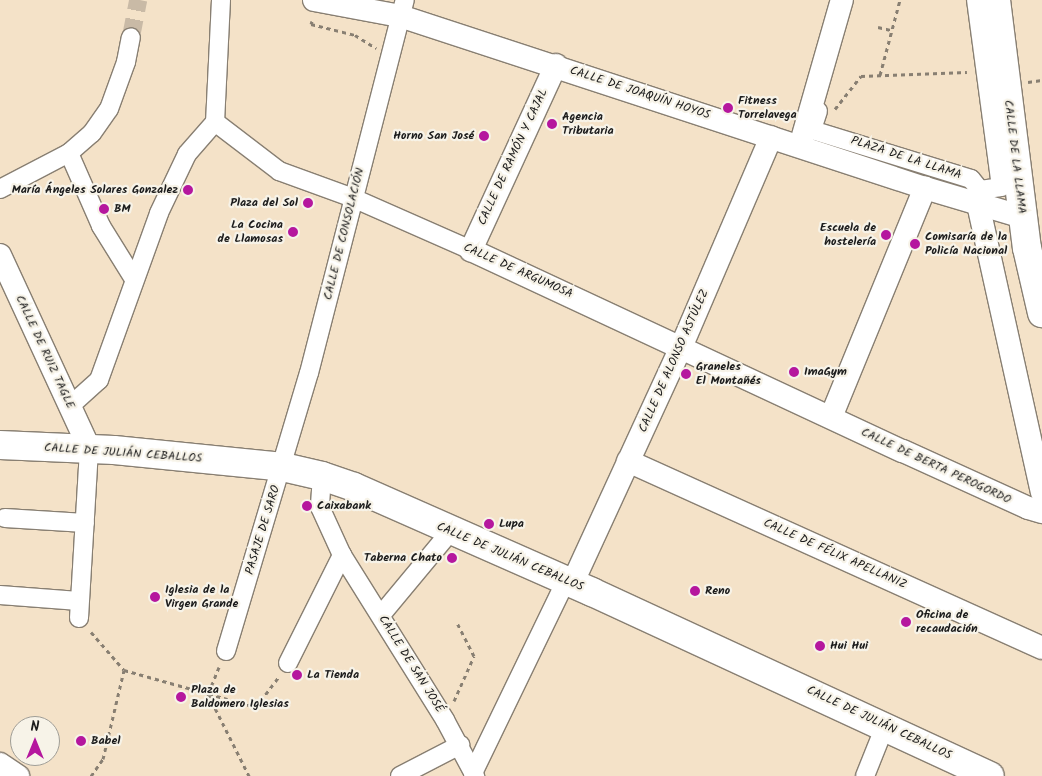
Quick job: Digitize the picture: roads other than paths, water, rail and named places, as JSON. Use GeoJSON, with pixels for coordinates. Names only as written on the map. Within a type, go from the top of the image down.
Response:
{"type":"FeatureCollection","features":[{"type":"Feature","properties":{"kind":"main road","name":"CALLE DE LA LLAMA"},"geometry":{"type":"LineString","coordinates":[[996,0],[1023,217],[1042,312]]}},
{"type":"Feature","properties":{"kind":"main road","name":"CALLE DE JULIÁN CEBALLOS"},"geometry":{"type":"LineString","coordinates":[[0,445],[89,448],[283,468],[322,476],[354,487],[450,532],[569,582],[990,776]]}},
{"type":"Feature","properties":{"kind":"street"},"geometry":{"type":"LineString","coordinates":[[70,406],[99,380],[159,213],[187,154],[215,122],[221,0]]}},
{"type":"Feature","properties":{"kind":"street","name":"CALLE DE JOAQUÍN HOYOS"},"geometry":{"type":"LineString","coordinates":[[317,0],[402,8],[556,65],[925,188],[1023,217]]}},
{"type":"Feature","properties":{"kind":"street"},"geometry":{"type":"LineString","coordinates":[[800,146],[842,0]]}},
{"type":"Feature","properties":{"kind":"street","name":"PLAZA DE LA LLAMA"},"geometry":{"type":"LineString","coordinates":[[849,0],[812,130],[971,179],[980,190],[1001,187],[976,0]]}},
{"type":"Feature","properties":{"kind":"street","name":"CALLE DE CONSOLACIÓN"},"geometry":{"type":"LineString","coordinates":[[283,468],[402,8]]}},
{"type":"Feature","properties":{"kind":"street"},"geometry":{"type":"LineString","coordinates":[[0,189],[69,153],[92,133],[109,109],[126,62],[131,37]]}},
{"type":"Feature","properties":{"kind":"street","name":"CALLE DE RAMÓN Y CAJAL"},"geometry":{"type":"LineString","coordinates":[[471,250],[556,65]]}},
{"type":"Feature","properties":{"kind":"street"},"geometry":{"type":"LineString","coordinates":[[215,122],[279,171],[353,198]]}},
{"type":"Feature","properties":{"kind":"street","name":"CALLE DE ALONSO ASTÚLEZ"},"geometry":{"type":"LineString","coordinates":[[474,774],[628,462],[682,345],[771,137]]}},
{"type":"Feature","properties":{"kind":"street"},"geometry":{"type":"LineString","coordinates":[[69,153],[101,226],[134,279]]}},
{"type":"Feature","properties":{"kind":"street"},"geometry":{"type":"LineString","coordinates":[[831,417],[925,188]]}},
{"type":"Feature","properties":{"kind":"street","name":"CALLE DE ARGUMOSA"},"geometry":{"type":"LineString","coordinates":[[353,198],[682,345]]}},
{"type":"Feature","properties":{"kind":"street"},"geometry":{"type":"LineString","coordinates":[[978,204],[1042,492]]}},
{"type":"Feature","properties":{"kind":"street","name":"CALLE DE RUIZ TAGLE"},"geometry":{"type":"LineString","coordinates":[[0,256],[89,448]]}},
{"type":"Feature","properties":{"kind":"street","name":"CALLE DE BERTA PEROGORDO"},"geometry":{"type":"LineString","coordinates":[[682,345],[831,417],[1019,504],[1042,512]]}},
{"type":"Feature","properties":{"kind":"street"},"geometry":{"type":"LineString","coordinates":[[0,595],[79,609],[89,448]]}},
{"type":"Feature","properties":{"kind":"street","name":"CALLE DE FÉLIX APELLANIZ"},"geometry":{"type":"LineString","coordinates":[[628,462],[1042,648]]}},
{"type":"Feature","properties":{"kind":"street","name":"PASAJE DE SARO"},"geometry":{"type":"LineString","coordinates":[[226,651],[283,468]]}},
{"type":"Feature","properties":{"kind":"street"},"geometry":{"type":"LineString","coordinates":[[288,663],[342,555],[320,507],[322,476]]}},
{"type":"Feature","properties":{"kind":"street"},"geometry":{"type":"LineString","coordinates":[[5,518],[85,523]]}},
{"type":"Feature","properties":{"kind":"street"},"geometry":{"type":"LineString","coordinates":[[381,615],[450,532]]}},
{"type":"Feature","properties":{"kind":"street","name":"CALLE DE SAN JOSÉ"},"geometry":{"type":"LineString","coordinates":[[342,555],[446,720],[474,774]]}},
{"type":"Feature","properties":{"kind":"street"},"geometry":{"type":"LineString","coordinates":[[865,776],[885,726]]}},
{"type":"Feature","properties":{"kind":"street"},"geometry":{"type":"LineString","coordinates":[[400,776],[460,745]]}},
{"type":"Feature","properties":{"kind":"street"},"geometry":{"type":"LineString","coordinates":[[0,764],[18,776]]}},
{"type":"Feature","properties":{"kind":"tunnel"},"geometry":{"type":"LineString","coordinates":[[131,37],[138,0]]}},
{"type":"Feature","properties":{"kind":"place","name":"Fitness Torrelavega"},"geometry":{"type":"Point","coordinates":[728,108]}},
{"type":"Feature","properties":{"kind":"place","name":"Agencia Tributaria"},"geometry":{"type":"Point","coordinates":[552,124]}},
{"type":"Feature","properties":{"kind":"place","name":"Horno San José"},"geometry":{"type":"Point","coordinates":[484,136]}},
{"type":"Feature","properties":{"kind":"place","name":"María Ángeles Solares Gonzalez"},"geometry":{"type":"Point","coordinates":[188,190]}},
{"type":"Feature","properties":{"kind":"place","name":"Plaza del Sol"},"geometry":{"type":"Point","coordinates":[308,203]}},
{"type":"Feature","properties":{"kind":"place","name":"BM"},"geometry":{"type":"Point","coordinates":[104,209]}},
{"type":"Feature","properties":{"kind":"place","name":"La Cocina de Llamosas"},"geometry":{"type":"Point","coordinates":[293,232]}},
{"type":"Feature","properties":{"kind":"place","name":"Escuela de hostelería"},"geometry":{"type":"Point","coordinates":[886,235]}},
{"type":"Feature","properties":{"kind":"place","name":"Comisaría de la Policía Nacional"},"geometry":{"type":"Point","coordinates":[915,244]}},
{"type":"Feature","properties":{"kind":"place","name":"ImaGym"},"geometry":{"type":"Point","coordinates":[794,372]}},
{"type":"Feature","properties":{"kind":"place","name":"Graneles El Montañés"},"geometry":{"type":"Point","coordinates":[686,374]}},
{"type":"Feature","properties":{"kind":"place","name":"Caixabank"},"geometry":{"type":"Point","coordinates":[307,506]}},
{"type":"Feature","properties":{"kind":"place","name":"Lupa"},"geometry":{"type":"Point","coordinates":[489,524]}},
{"type":"Feature","properties":{"kind":"place","name":"Taberna Chato"},"geometry":{"type":"Point","coordinates":[452,558]}},
{"type":"Feature","properties":{"kind":"place","name":"Reno"},"geometry":{"type":"Point","coordinates":[695,591]}},
{"type":"Feature","properties":{"kind":"place","name":"Iglesia de la Virgen Grande"},"geometry":{"type":"Point","coordinates":[155,597]}},
{"type":"Feature","properties":{"kind":"place","name":"Oficina de recaudación"},"geometry":{"type":"Point","coordinates":[906,622]}},
{"type":"Feature","properties":{"kind":"place","name":"Hui Hui"},"geometry":{"type":"Point","coordinates":[820,646]}},
{"type":"Feature","properties":{"kind":"place","name":"La Tienda"},"geometry":{"type":"Point","coordinates":[297,675]}},
{"type":"Feature","properties":{"kind":"place","name":"Plaza de Baldomero Iglesias"},"geometry":{"type":"Point","coordinates":[181,697]}},
{"type":"Feature","properties":{"kind":"place","name":"Babel"},"geometry":{"type":"Point","coordinates":[81,741]}}]}
